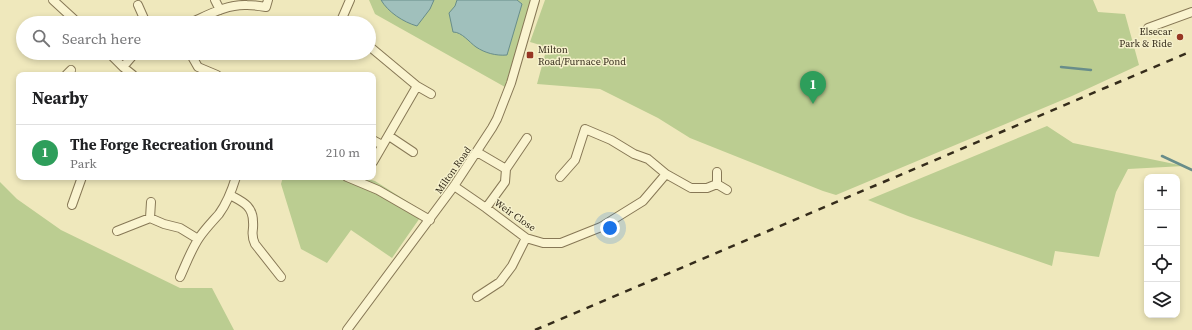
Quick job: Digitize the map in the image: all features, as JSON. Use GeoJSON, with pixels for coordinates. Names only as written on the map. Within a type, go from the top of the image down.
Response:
{"type":"FeatureCollection","features":[{"type":"Feature","properties":{"kind":"street"},"geometry":{"type":"LineString","coordinates":[[215,0],[220,10]]}},
{"type":"Feature","properties":{"kind":"street"},"geometry":{"type":"LineString","coordinates":[[206,16],[220,10],[247,4],[266,7],[268,0]]}},
{"type":"Feature","properties":{"kind":"street"},"geometry":{"type":"LineString","coordinates":[[343,16],[350,0]]}},
{"type":"Feature","properties":{"kind":"street","name":"Milton Road"},"geometry":{"type":"LineString","coordinates":[[348,330],[430,220],[477,152],[497,119],[511,83],[536,0]]}},
{"type":"Feature","properties":{"kind":"street"},"geometry":{"type":"LineString","coordinates":[[59,2],[72,16]]}},
{"type":"Feature","properties":{"kind":"street"},"geometry":{"type":"LineString","coordinates":[[138,5],[143,16]]}},
{"type":"Feature","properties":{"kind":"street"},"geometry":{"type":"LineString","coordinates":[[1148,28],[1192,12]]}},
{"type":"Feature","properties":{"kind":"street"},"geometry":{"type":"LineString","coordinates":[[376,52],[417,86],[431,94]]}},
{"type":"Feature","properties":{"kind":"street"},"geometry":{"type":"LineString","coordinates":[[116,60],[129,72]]}},
{"type":"Feature","properties":{"kind":"street"},"geometry":{"type":"LineString","coordinates":[[123,67],[129,60]]}},
{"type":"Feature","properties":{"kind":"street"},"geometry":{"type":"LineString","coordinates":[[194,60],[198,67],[210,72]]}},
{"type":"Feature","properties":{"kind":"street"},"geometry":{"type":"LineString","coordinates":[[376,156],[417,86]]}},
{"type":"Feature","properties":{"kind":"street"},"geometry":{"type":"LineString","coordinates":[[560,177],[575,160],[585,128],[611,140],[634,154],[648,159],[666,174],[691,188],[707,188],[717,184]]}},
{"type":"Feature","properties":{"kind":"street"},"geometry":{"type":"LineString","coordinates":[[389,136],[413,152]]}},
{"type":"Feature","properties":{"kind":"street"},"geometry":{"type":"LineString","coordinates":[[486,208],[505,182],[506,169],[527,138]]}},
{"type":"Feature","properties":{"kind":"street"},"geometry":{"type":"LineString","coordinates":[[376,142],[382,145]]}},
{"type":"Feature","properties":{"kind":"street"},"geometry":{"type":"LineString","coordinates":[[477,152],[506,169]]}},
{"type":"Feature","properties":{"kind":"street"},"geometry":{"type":"LineString","coordinates":[[717,172],[717,184]]}},
{"type":"Feature","properties":{"kind":"street","name":"Weir Close"},"geometry":{"type":"LineString","coordinates":[[454,186],[526,238],[543,243],[561,242],[601,227],[643,201],[666,174]]}},
{"type":"Feature","properties":{"kind":"street"},"geometry":{"type":"LineString","coordinates":[[72,205],[81,180]]}},
{"type":"Feature","properties":{"kind":"street"},"geometry":{"type":"LineString","coordinates":[[180,277],[198,239],[206,227],[219,214],[230,195],[235,180]]}},
{"type":"Feature","properties":{"kind":"street"},"geometry":{"type":"LineString","coordinates":[[363,180],[430,220]]}},
{"type":"Feature","properties":{"kind":"street"},"geometry":{"type":"LineString","coordinates":[[717,184],[727,190]]}},
{"type":"Feature","properties":{"kind":"street"},"geometry":{"type":"LineString","coordinates":[[230,195],[251,209],[253,223],[252,238],[281,277]]}},
{"type":"Feature","properties":{"kind":"street"},"geometry":{"type":"LineString","coordinates":[[150,218],[151,202]]}},
{"type":"Feature","properties":{"kind":"street"},"geometry":{"type":"LineString","coordinates":[[117,231],[150,218],[164,224],[180,228],[198,239]]}},
{"type":"Feature","properties":{"kind":"street"},"geometry":{"type":"LineString","coordinates":[[477,297],[500,282],[512,266],[526,238]]}},
{"type":"Feature","properties":{"kind":"green space"},"geometry":{"type":"Polygon","coordinates":[[[369,0],[531,0],[505,87],[375,14],[369,0]]]}},
{"type":"Feature","properties":{"kind":"green space"},"geometry":{"type":"Polygon","coordinates":[[[545,0],[1093,0],[1098,12],[1125,14],[1139,65],[1072,96],[836,195],[690,138],[658,118],[600,89],[537,84],[547,47],[530,42],[545,0]]]}},
{"type":"Feature","properties":{"kind":"green space"},"geometry":{"type":"Polygon","coordinates":[[[1047,126],[1073,143],[1184,166],[1128,169],[1116,192],[1099,257],[1055,251],[1052,266],[908,216],[868,200],[1047,126]]]}},
{"type":"Feature","properties":{"kind":"green space"},"geometry":{"type":"Polygon","coordinates":[[[282,180],[372,180],[424,212],[392,258],[351,230],[327,263],[301,249],[281,184],[282,180]]]}},
{"type":"Feature","properties":{"kind":"green space"},"geometry":{"type":"Polygon","coordinates":[[[0,182],[17,199],[61,230],[180,288],[212,288],[234,330],[0,330],[0,182]]]}},
{"type":"Feature","properties":{"kind":"water"},"geometry":{"type":"Polygon","coordinates":[[[381,0],[434,0],[430,9],[417,26],[396,16],[381,0]]]}},
{"type":"Feature","properties":{"kind":"water"},"geometry":{"type":"Polygon","coordinates":[[[457,0],[517,0],[522,4],[507,55],[491,54],[483,51],[462,35],[453,32],[449,13],[455,6],[457,0]]]}},
{"type":"Feature","properties":{"kind":"waterway"},"geometry":{"type":"LineString","coordinates":[[1061,67],[1091,70]]}},
{"type":"Feature","properties":{"kind":"waterway"},"geometry":{"type":"LineString","coordinates":[[1162,156],[1192,170]]}},
{"type":"Feature","properties":{"kind":"railway"},"geometry":{"type":"LineString","coordinates":[[535,330],[1192,51]]}},
{"type":"Feature","properties":{"kind":"place","name":"Elsecar Park & Ride"},"geometry":{"type":"Point","coordinates":[1180,37]}},
{"type":"Feature","properties":{"kind":"place","name":"Milton Road/Furnace Pond"},"geometry":{"type":"Point","coordinates":[530,55]}},
{"type":"Feature","properties":{"kind":"place","name":"The Forge Recreation Ground"},"geometry":{"type":"Point","coordinates":[813,104]}}]}
